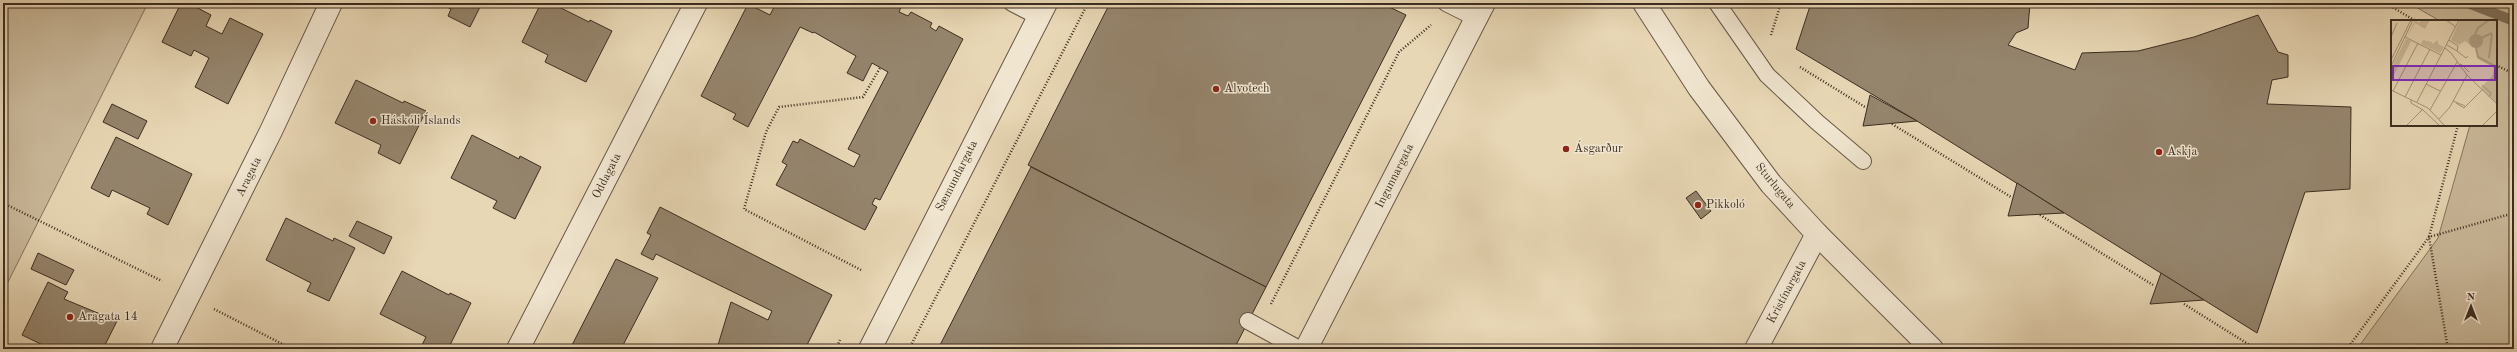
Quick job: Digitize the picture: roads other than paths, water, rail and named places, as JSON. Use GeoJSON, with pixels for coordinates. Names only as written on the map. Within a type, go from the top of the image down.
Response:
{"type":"FeatureCollection","features":[{"type":"Feature","properties":{"kind":"street","name":"Aragata"},"geometry":{"type":"LineString","coordinates":[[162,349],[271,131],[331,3]]}},
{"type":"Feature","properties":{"kind":"street","name":"Oddagata"},"geometry":{"type":"LineString","coordinates":[[518,349],[696,3]]}},
{"type":"Feature","properties":{"kind":"street","name":"Sturlugata"},"geometry":{"type":"LineString","coordinates":[[1644,3],[1699,88],[1771,184],[1817,234],[1932,349]]}},
{"type":"Feature","properties":{"kind":"street","name":"Sæmundargata"},"geometry":{"type":"LineString","coordinates":[[870,349],[1043,10]]}},
{"type":"Feature","properties":{"kind":"street","name":"Ingunnargata"},"geometry":{"type":"LineString","coordinates":[[1306,349],[1480,11]]}},
{"type":"Feature","properties":{"kind":"street","name":"Kristínargata"},"geometry":{"type":"LineString","coordinates":[[1756,349],[1817,234]]}},
{"type":"Feature","properties":{"kind":"lane"},"geometry":{"type":"LineString","coordinates":[[1012,3],[1043,10]]}},
{"type":"Feature","properties":{"kind":"lane"},"geometry":{"type":"LineString","coordinates":[[1446,3],[1480,11]]}},
{"type":"Feature","properties":{"kind":"lane"},"geometry":{"type":"LineString","coordinates":[[1717,3],[1767,75],[1817,122],[1863,161]]}},
{"type":"Feature","properties":{"kind":"lane"},"geometry":{"type":"LineString","coordinates":[[1254,324],[1299,349]]}},
{"type":"Feature","properties":{"kind":"waterway"},"geometry":{"type":"LineString","coordinates":[[2468,3],[2514,21]]}},
{"type":"Feature","properties":{"kind":"place","name":"Alvotech"},"geometry":{"type":"Point","coordinates":[1216,89]}},
{"type":"Feature","properties":{"kind":"place","name":"Háskóli Íslands"},"geometry":{"type":"Point","coordinates":[373,121]}},
{"type":"Feature","properties":{"kind":"place","name":"Ásgarður"},"geometry":{"type":"Point","coordinates":[1566,149]}},
{"type":"Feature","properties":{"kind":"place","name":"Askja"},"geometry":{"type":"Point","coordinates":[2159,152]}},
{"type":"Feature","properties":{"kind":"place","name":"Pikkoló"},"geometry":{"type":"Point","coordinates":[1698,205]}},
{"type":"Feature","properties":{"kind":"place","name":"Aragata 14"},"geometry":{"type":"Point","coordinates":[70,317]}}]}
